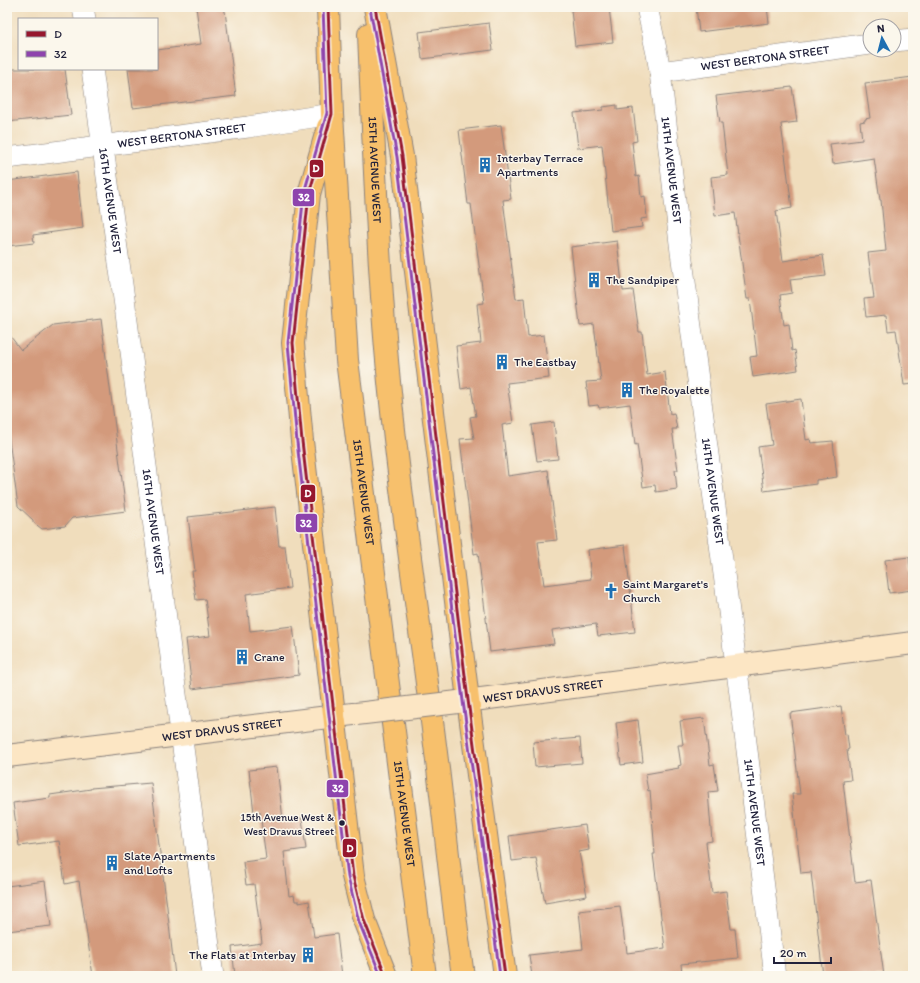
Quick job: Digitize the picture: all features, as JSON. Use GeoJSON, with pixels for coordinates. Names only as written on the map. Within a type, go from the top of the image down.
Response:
{"type":"FeatureCollection","features":[{"type":"Feature","properties":{"kind":"main road","name":"15TH AVENUE WEST"},"geometry":{"type":"LineString","coordinates":[[328,7],[332,114],[347,360],[425,976]]}},
{"type":"Feature","properties":{"kind":"main road","name":"15TH AVENUE WEST"},"geometry":{"type":"LineString","coordinates":[[367,7],[376,207],[383,312],[394,432],[435,744],[455,920],[463,976]]}},
{"type":"Feature","properties":{"kind":"main road"},"geometry":{"type":"LineString","coordinates":[[375,7],[402,156],[463,701],[505,976]]}},
{"type":"Feature","properties":{"kind":"main road"},"geometry":{"type":"LineString","coordinates":[[332,114],[308,194],[293,343],[302,441],[345,715],[353,876],[364,920],[386,976]]}},
{"type":"Feature","properties":{"kind":"street"},"geometry":{"type":"LineString","coordinates":[[83,7],[85,18]]}},
{"type":"Feature","properties":{"kind":"street","name":"14TH AVENUE WEST"},"geometry":{"type":"LineString","coordinates":[[647,7],[660,72],[681,252],[736,665],[775,976]]}},
{"type":"Feature","properties":{"kind":"street"},"geometry":{"type":"LineString","coordinates":[[902,40],[913,39]]}},
{"type":"Feature","properties":{"kind":"street","name":"WEST BERTONA STREET"},"geometry":{"type":"LineString","coordinates":[[660,72],[862,45]]}},
{"type":"Feature","properties":{"kind":"street","name":"16TH AVENUE WEST"},"geometry":{"type":"LineString","coordinates":[[92,70],[125,306],[213,976]]}},
{"type":"Feature","properties":{"kind":"street","name":"WEST BERTONA STREET"},"geometry":{"type":"LineString","coordinates":[[7,158],[332,114]]}},
{"type":"Feature","properties":{"kind":"street","name":"WEST DRAVUS STREET"},"geometry":{"type":"LineString","coordinates":[[7,756],[463,701],[913,643]]}},
{"type":"Feature","properties":{"kind":"building"},"geometry":{"type":"Polygon","coordinates":[[[196,7],[223,7],[225,11],[236,96],[133,108],[128,70],[158,70],[158,50],[201,44],[196,7]]]}},
{"type":"Feature","properties":{"kind":"building"},"geometry":{"type":"Polygon","coordinates":[[[609,7],[613,42],[575,46],[571,10],[609,7]]]}},
{"type":"Feature","properties":{"kind":"building"},"geometry":{"type":"Polygon","coordinates":[[[696,7],[767,7],[769,23],[699,32],[696,7]]]}},
{"type":"Feature","properties":{"kind":"building"},"geometry":{"type":"Polygon","coordinates":[[[489,23],[493,50],[422,59],[419,32],[489,23]]]}},
{"type":"Feature","properties":{"kind":"building"},"geometry":{"type":"Polygon","coordinates":[[[7,69],[65,70],[71,115],[7,122],[7,69]]]}},
{"type":"Feature","properties":{"kind":"building"},"geometry":{"type":"Polygon","coordinates":[[[913,77],[913,103],[909,103],[913,134],[913,384],[904,385],[896,330],[888,331],[886,315],[866,317],[864,299],[874,298],[868,253],[886,251],[881,200],[874,158],[833,164],[830,144],[862,140],[860,122],[870,118],[865,83],[913,77]]]}},
{"type":"Feature","properties":{"kind":"building"},"geometry":{"type":"Polygon","coordinates":[[[792,87],[797,122],[781,124],[792,208],[776,211],[783,261],[823,255],[826,276],[790,280],[792,293],[780,295],[784,325],[789,324],[792,351],[795,350],[798,370],[753,377],[750,357],[757,356],[750,299],[747,299],[735,213],[715,216],[711,177],[728,175],[722,123],[720,123],[716,96],[792,87]]]}},
{"type":"Feature","properties":{"kind":"building"},"geometry":{"type":"Polygon","coordinates":[[[617,105],[617,110],[633,108],[637,141],[632,142],[636,177],[639,176],[641,197],[645,196],[647,218],[641,219],[642,227],[611,231],[602,145],[578,148],[574,113],[603,110],[603,107],[617,105]]]}},
{"type":"Feature","properties":{"kind":"building"},"geometry":{"type":"Polygon","coordinates":[[[501,125],[511,199],[503,200],[516,299],[524,298],[528,337],[544,335],[549,378],[507,383],[513,423],[502,425],[508,476],[548,470],[557,540],[538,542],[544,585],[591,579],[588,550],[625,545],[635,632],[598,636],[596,624],[552,630],[554,644],[490,652],[478,553],[474,554],[460,439],[474,438],[470,417],[476,416],[471,387],[461,389],[456,346],[481,343],[477,304],[484,303],[471,204],[468,204],[459,130],[501,125]]]}},
{"type":"Feature","properties":{"kind":"building"},"geometry":{"type":"Polygon","coordinates":[[[77,172],[83,228],[33,235],[34,243],[7,246],[7,181],[77,172]]]}},
{"type":"Feature","properties":{"kind":"building"},"geometry":{"type":"Polygon","coordinates":[[[617,241],[623,291],[633,290],[639,332],[642,332],[647,375],[665,372],[670,414],[674,413],[677,429],[672,429],[678,470],[675,470],[677,489],[656,492],[655,485],[643,487],[637,444],[635,445],[630,404],[599,408],[598,405],[589,406],[586,382],[601,381],[594,324],[580,326],[571,247],[617,241]]]}},
{"type":"Feature","properties":{"kind":"building"},"geometry":{"type":"Polygon","coordinates":[[[101,319],[126,511],[72,518],[65,526],[42,529],[18,506],[7,425],[7,332],[21,350],[53,325],[101,319]]]}},
{"type":"Feature","properties":{"kind":"building"},"geometry":{"type":"Polygon","coordinates":[[[801,399],[806,440],[810,439],[811,443],[833,441],[837,477],[816,480],[816,484],[764,491],[758,447],[772,445],[766,404],[801,399]]]}},
{"type":"Feature","properties":{"kind":"building"},"geometry":{"type":"Polygon","coordinates":[[[554,422],[558,459],[537,461],[532,425],[554,422]]]}},
{"type":"Feature","properties":{"kind":"building"},"geometry":{"type":"Polygon","coordinates":[[[275,507],[279,546],[285,546],[290,588],[246,594],[250,631],[293,626],[299,675],[192,689],[186,639],[210,636],[205,599],[196,600],[192,571],[195,571],[188,517],[275,507]]]}},
{"type":"Feature","properties":{"kind":"building"},"geometry":{"type":"Polygon","coordinates":[[[909,557],[913,590],[889,593],[885,560],[909,557]]]}},
{"type":"Feature","properties":{"kind":"building"},"geometry":{"type":"Polygon","coordinates":[[[841,706],[845,735],[847,734],[849,749],[847,750],[851,780],[843,781],[855,882],[871,880],[884,976],[823,976],[811,872],[801,873],[792,794],[800,794],[790,713],[841,706]]]}},
{"type":"Feature","properties":{"kind":"building"},"geometry":{"type":"Polygon","coordinates":[[[704,718],[710,765],[714,764],[718,791],[708,792],[712,841],[706,842],[712,893],[726,891],[731,929],[735,929],[738,958],[681,964],[682,973],[653,976],[532,976],[529,955],[583,949],[579,911],[620,906],[627,953],[665,948],[653,854],[655,854],[650,790],[648,791],[645,774],[679,768],[678,766],[681,765],[678,745],[683,745],[680,721],[704,718]]]}},
{"type":"Feature","properties":{"kind":"building"},"geometry":{"type":"Polygon","coordinates":[[[638,720],[643,762],[621,765],[616,723],[638,720]]]}},
{"type":"Feature","properties":{"kind":"building"},"geometry":{"type":"Polygon","coordinates":[[[580,738],[582,763],[535,767],[533,742],[580,738]]]}},
{"type":"Feature","properties":{"kind":"building"},"geometry":{"type":"Polygon","coordinates":[[[277,767],[283,820],[302,818],[306,849],[284,852],[289,896],[294,895],[295,901],[299,901],[299,903],[309,901],[314,937],[337,934],[342,976],[235,976],[232,947],[262,943],[254,884],[246,885],[243,862],[266,859],[260,812],[254,813],[249,770],[277,767]]]}},
{"type":"Feature","properties":{"kind":"building","name":"Slate Apartments and Lofts"},"geometry":{"type":"Polygon","coordinates":[[[151,783],[175,976],[93,976],[79,881],[65,884],[59,841],[19,846],[13,803],[50,798],[50,795],[91,788],[151,783]]]}},
{"type":"Feature","properties":{"kind":"building"},"geometry":{"type":"Polygon","coordinates":[[[585,825],[589,850],[579,852],[587,896],[545,903],[536,858],[512,861],[509,836],[585,825]]]}},
{"type":"Feature","properties":{"kind":"building"},"geometry":{"type":"Polygon","coordinates":[[[45,881],[51,926],[7,931],[7,886],[45,881]]]}},
{"type":"Feature","properties":{"kind":"transit line","name":"32"},"geometry":{"type":"LineString","coordinates":[[323,7],[327,113],[304,193],[288,343],[297,442],[348,877],[359,922],[381,976]]}},
{"type":"Feature","properties":{"kind":"transit line","name":"D"},"geometry":{"type":"LineString","coordinates":[[328,7],[332,114],[309,194],[293,343],[302,441],[353,876],[364,920],[386,976]]}},
{"type":"Feature","properties":{"kind":"transit line","name":"D"},"geometry":{"type":"LineString","coordinates":[[375,7],[402,156],[468,700],[505,976]]}},
{"type":"Feature","properties":{"kind":"transit line","name":"32"},"geometry":{"type":"LineString","coordinates":[[370,8],[397,157],[463,701],[500,976]]}},
{"type":"Feature","properties":{"kind":"place","name":"Interbay Terrace Apartments"},"geometry":{"type":"Point","coordinates":[485,165]}},
{"type":"Feature","properties":{"kind":"place","name":"The Sandpiper"},"geometry":{"type":"Point","coordinates":[594,280]}},
{"type":"Feature","properties":{"kind":"place","name":"The Eastbay"},"geometry":{"type":"Point","coordinates":[502,362]}},
{"type":"Feature","properties":{"kind":"place","name":"The Royalette"},"geometry":{"type":"Point","coordinates":[627,390]}},
{"type":"Feature","properties":{"kind":"place","name":"Saint Margaret's Church"},"geometry":{"type":"Point","coordinates":[611,591]}},
{"type":"Feature","properties":{"kind":"place","name":"Crane"},"geometry":{"type":"Point","coordinates":[242,657]}},
{"type":"Feature","properties":{"kind":"place","name":"15th Avenue West & West Dravus Street"},"geometry":{"type":"Point","coordinates":[342,823]}},
{"type":"Feature","properties":{"kind":"place","name":"Slate Apartments and Lofts"},"geometry":{"type":"Point","coordinates":[112,863]}},
{"type":"Feature","properties":{"kind":"place","name":"The Flats at Interbay"},"geometry":{"type":"Point","coordinates":[308,955]}}]}
